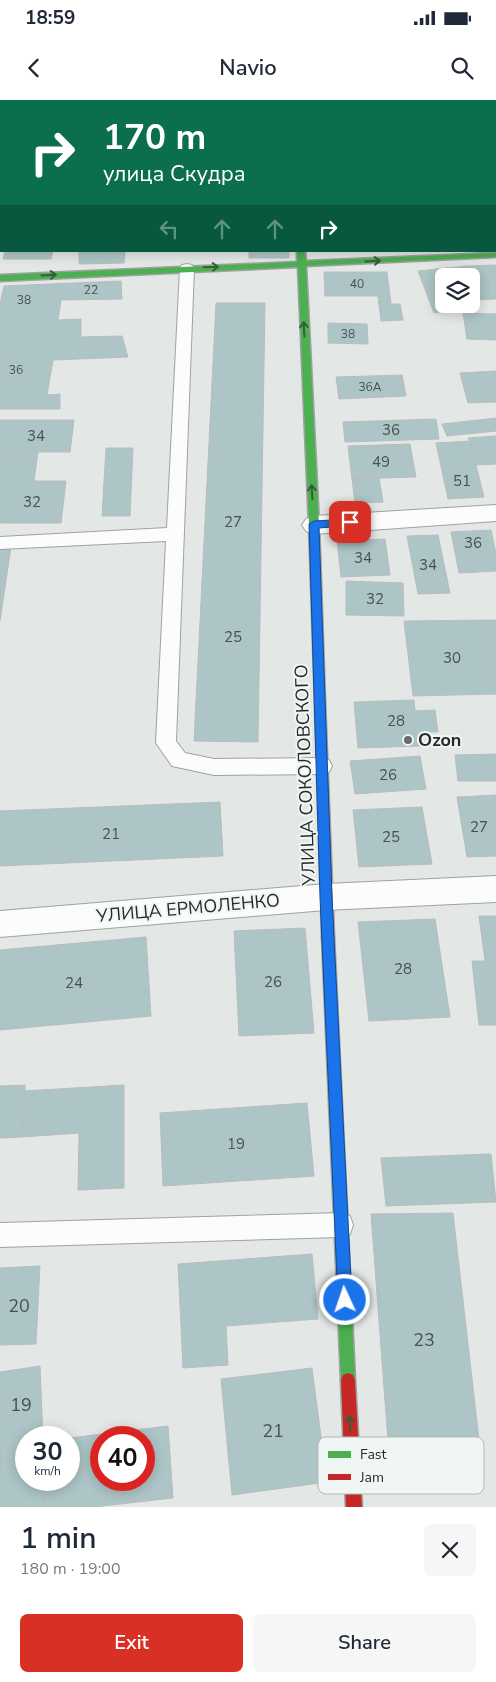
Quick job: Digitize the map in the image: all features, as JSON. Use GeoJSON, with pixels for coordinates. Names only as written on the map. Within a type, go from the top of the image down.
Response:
{"type":"FeatureCollection","features":[{"type":"Feature","properties":{"kind":"street","name":"УЛИЦА СОКОЛОВСКОГО"},"geometry":{"type":"LineString","coordinates":[[301,252],[314,524],[326,897],[351,1437]]}},
{"type":"Feature","properties":{"kind":"street"},"geometry":{"type":"LineString","coordinates":[[0,278],[496,255]]}},
{"type":"Feature","properties":{"kind":"street"},"geometry":{"type":"LineString","coordinates":[[314,524],[496,513]]}},
{"type":"Feature","properties":{"kind":"street","name":"УЛИЦА ЕРМОЛЕНКО"},"geometry":{"type":"LineString","coordinates":[[0,924],[326,897],[496,889]]}},
{"type":"Feature","properties":{"kind":"street","name":"УЛИЦА СОКОЛОВСКОГО"},"geometry":{"type":"LineString","coordinates":[[353,1494],[354,1507]]}},
{"type":"Feature","properties":{"kind":"lane"},"geometry":{"type":"LineString","coordinates":[[187,268],[166,743],[179,760],[214,767],[322,766]]}},
{"type":"Feature","properties":{"kind":"lane"},"geometry":{"type":"LineString","coordinates":[[0,543],[175,534]]}},
{"type":"Feature","properties":{"kind":"lane"},"geometry":{"type":"LineString","coordinates":[[0,1235],[341,1225]]}},
{"type":"Feature","properties":{"kind":"building"},"geometry":{"type":"Polygon","coordinates":[[[5,252],[53,252],[51,259],[3,259],[5,252]]]}},
{"type":"Feature","properties":{"kind":"building"},"geometry":{"type":"Polygon","coordinates":[[[79,252],[125,252],[124,263],[79,264],[79,252]]]}},
{"type":"Feature","properties":{"kind":"building"},"geometry":{"type":"Polygon","coordinates":[[[249,252],[289,252],[289,258],[249,258],[249,252]]]}},
{"type":"Feature","properties":{"kind":"building"},"geometry":{"type":"Polygon","coordinates":[[[496,265],[496,299],[480,300],[480,268],[467,268],[467,266],[496,265]]]}},
{"type":"Feature","properties":{"kind":"building"},"geometry":{"type":"Polygon","coordinates":[[[467,266],[467,268],[446,268],[467,266]]]}},
{"type":"Feature","properties":{"kind":"building"},"geometry":{"type":"Polygon","coordinates":[[[435,269],[435,313],[434,313],[418,271],[435,269]]]}},
{"type":"Feature","properties":{"kind":"building"},"geometry":{"type":"Polygon","coordinates":[[[324,272],[387,272],[390,296],[325,296],[324,272]]]}},
{"type":"Feature","properties":{"kind":"building"},"geometry":{"type":"Polygon","coordinates":[[[121,281],[122,299],[61,300],[58,320],[81,319],[81,337],[122,336],[128,357],[53,360],[47,395],[60,394],[60,409],[0,409],[0,304],[4,286],[121,281]]]}},
{"type":"Feature","properties":{"kind":"building"},"geometry":{"type":"Polygon","coordinates":[[[378,296],[390,296],[391,304],[400,304],[403,320],[381,321],[378,296]]]}},
{"type":"Feature","properties":{"kind":"building"},"geometry":{"type":"Polygon","coordinates":[[[216,303],[265,303],[258,742],[194,741],[216,303]]]}},
{"type":"Feature","properties":{"kind":"building"},"geometry":{"type":"Polygon","coordinates":[[[463,313],[496,314],[496,340],[467,339],[463,313]]]}},
{"type":"Feature","properties":{"kind":"building"},"geometry":{"type":"Polygon","coordinates":[[[328,323],[367,324],[368,344],[328,343],[328,323]]]}},
{"type":"Feature","properties":{"kind":"building"},"geometry":{"type":"Polygon","coordinates":[[[496,371],[496,402],[468,403],[460,373],[496,371]]]}},
{"type":"Feature","properties":{"kind":"building"},"geometry":{"type":"Polygon","coordinates":[[[402,375],[406,396],[339,399],[336,377],[402,375]]]}},
{"type":"Feature","properties":{"kind":"building"},"geometry":{"type":"Polygon","coordinates":[[[496,418],[496,431],[447,436],[442,424],[496,418]]]}},
{"type":"Feature","properties":{"kind":"building"},"geometry":{"type":"Polygon","coordinates":[[[436,419],[439,439],[345,442],[343,422],[436,419]]]}},
{"type":"Feature","properties":{"kind":"building"},"geometry":{"type":"Polygon","coordinates":[[[0,420],[74,420],[70,452],[0,452],[0,420]]]}},
{"type":"Feature","properties":{"kind":"building"},"geometry":{"type":"Polygon","coordinates":[[[496,436],[496,464],[476,465],[468,438],[496,436]]]}},
{"type":"Feature","properties":{"kind":"building"},"geometry":{"type":"Polygon","coordinates":[[[470,441],[484,497],[448,499],[436,443],[470,441]]]}},
{"type":"Feature","properties":{"kind":"building"},"geometry":{"type":"Polygon","coordinates":[[[410,444],[416,477],[352,479],[348,446],[410,444]]]}},
{"type":"Feature","properties":{"kind":"building"},"geometry":{"type":"Polygon","coordinates":[[[106,448],[133,448],[130,516],[102,516],[106,448]]]}},
{"type":"Feature","properties":{"kind":"building"},"geometry":{"type":"Polygon","coordinates":[[[0,452],[38,452],[34,481],[66,481],[61,523],[0,523],[0,452]]]}},
{"type":"Feature","properties":{"kind":"building"},"geometry":{"type":"Polygon","coordinates":[[[379,478],[383,502],[355,503],[352,479],[379,478]]]}},
{"type":"Feature","properties":{"kind":"building"},"geometry":{"type":"Polygon","coordinates":[[[491,530],[496,554],[496,571],[459,573],[451,532],[491,530]]]}},
{"type":"Feature","properties":{"kind":"building"},"geometry":{"type":"Polygon","coordinates":[[[438,535],[450,593],[418,594],[407,536],[438,535]]]}},
{"type":"Feature","properties":{"kind":"building"},"geometry":{"type":"Polygon","coordinates":[[[385,539],[390,575],[341,577],[337,541],[385,539]]]}},
{"type":"Feature","properties":{"kind":"building"},"geometry":{"type":"Polygon","coordinates":[[[0,547],[11,547],[0,621],[0,547]]]}},
{"type":"Feature","properties":{"kind":"building"},"geometry":{"type":"Polygon","coordinates":[[[346,581],[403,583],[404,616],[346,615],[346,581]]]}},
{"type":"Feature","properties":{"kind":"building"},"geometry":{"type":"Polygon","coordinates":[[[496,620],[496,694],[413,696],[404,621],[496,620]]]}},
{"type":"Feature","properties":{"kind":"building"},"geometry":{"type":"Polygon","coordinates":[[[414,700],[415,711],[435,710],[438,732],[419,732],[421,746],[358,748],[354,702],[414,700]]]}},
{"type":"Feature","properties":{"kind":"building"},"geometry":{"type":"Polygon","coordinates":[[[496,754],[496,781],[458,781],[455,755],[496,754]]]}},
{"type":"Feature","properties":{"kind":"building"},"geometry":{"type":"Polygon","coordinates":[[[420,756],[426,789],[355,794],[350,761],[420,756]]]}},
{"type":"Feature","properties":{"kind":"building"},"geometry":{"type":"Polygon","coordinates":[[[496,795],[496,856],[467,857],[457,797],[496,795]]]}},
{"type":"Feature","properties":{"kind":"building"},"geometry":{"type":"Polygon","coordinates":[[[220,802],[223,856],[0,866],[0,811],[220,802]]]}},
{"type":"Feature","properties":{"kind":"building"},"geometry":{"type":"Polygon","coordinates":[[[422,807],[432,864],[359,867],[353,810],[422,807]]]}},
{"type":"Feature","properties":{"kind":"building"},"geometry":{"type":"Polygon","coordinates":[[[479,916],[496,916],[496,1025],[479,1025],[472,961],[485,961],[479,916]]]}},
{"type":"Feature","properties":{"kind":"building"},"geometry":{"type":"Polygon","coordinates":[[[435,919],[450,1017],[369,1021],[358,922],[435,919]]]}},
{"type":"Feature","properties":{"kind":"building"},"geometry":{"type":"Polygon","coordinates":[[[305,928],[314,1033],[239,1036],[234,931],[305,928]]]}},
{"type":"Feature","properties":{"kind":"building"},"geometry":{"type":"Polygon","coordinates":[[[146,937],[151,1016],[0,1030],[0,950],[146,937]]]}},
{"type":"Feature","properties":{"kind":"building"},"geometry":{"type":"Polygon","coordinates":[[[25,1085],[22,1137],[0,1138],[0,1086],[25,1085]]]}},
{"type":"Feature","properties":{"kind":"building"},"geometry":{"type":"Polygon","coordinates":[[[124,1085],[124,1188],[78,1190],[79,1133],[22,1137],[24,1091],[124,1085]]]}},
{"type":"Feature","properties":{"kind":"building"},"geometry":{"type":"Polygon","coordinates":[[[307,1103],[314,1176],[163,1186],[160,1113],[307,1103]]]}},
{"type":"Feature","properties":{"kind":"building"},"geometry":{"type":"Polygon","coordinates":[[[491,1154],[496,1202],[386,1206],[381,1158],[491,1154]]]}},
{"type":"Feature","properties":{"kind":"building"},"geometry":{"type":"Polygon","coordinates":[[[453,1213],[479,1437],[388,1437],[371,1214],[453,1213]]]}},
{"type":"Feature","properties":{"kind":"building"},"geometry":{"type":"Polygon","coordinates":[[[312,1254],[318,1319],[226,1326],[228,1365],[183,1368],[178,1264],[312,1254]]]}},
{"type":"Feature","properties":{"kind":"building"},"geometry":{"type":"Polygon","coordinates":[[[40,1266],[36,1344],[0,1345],[0,1268],[40,1266]]]}},
{"type":"Feature","properties":{"kind":"building"},"geometry":{"type":"Polygon","coordinates":[[[40,1366],[42,1426],[15,1426],[15,1491],[44,1491],[44,1507],[0,1507],[0,1372],[40,1366]]]}},
{"type":"Feature","properties":{"kind":"building"},"geometry":{"type":"Polygon","coordinates":[[[312,1368],[321,1437],[318,1437],[318,1483],[232,1495],[221,1379],[312,1368]]]}},
{"type":"Feature","properties":{"kind":"building"},"geometry":{"type":"Polygon","coordinates":[[[168,1426],[173,1498],[94,1507],[44,1507],[44,1491],[80,1491],[80,1437],[90,1435],[90,1491],[155,1491],[155,1428],[168,1426]]]}},
{"type":"Feature","properties":{"kind":"traffic: fast"},"geometry":{"type":"LineString","coordinates":[[301,252],[320,702]]}},
{"type":"Feature","properties":{"kind":"traffic: fast"},"geometry":{"type":"LineString","coordinates":[[0,278],[496,255]]}},
{"type":"Feature","properties":{"kind":"traffic: fast"},"geometry":{"type":"LineString","coordinates":[[328,937],[348,1380]]}},
{"type":"Feature","properties":{"kind":"traffic: jam"},"geometry":{"type":"LineString","coordinates":[[320,702],[328,937]]}},
{"type":"Feature","properties":{"kind":"traffic: jam"},"geometry":{"type":"LineString","coordinates":[[348,1380],[351,1437]]}},
{"type":"Feature","properties":{"kind":"traffic: jam"},"geometry":{"type":"LineString","coordinates":[[353,1494],[354,1507]]}},
{"type":"Feature","properties":{"kind":"place","name":"Ozon"},"geometry":{"type":"Point","coordinates":[408,740]}},
{"type":"Feature","properties":{"kind":"route"},"geometry":{"type":"LineString","coordinates":[[345,1300],[326,897],[314,524],[350,522]]}}]}
